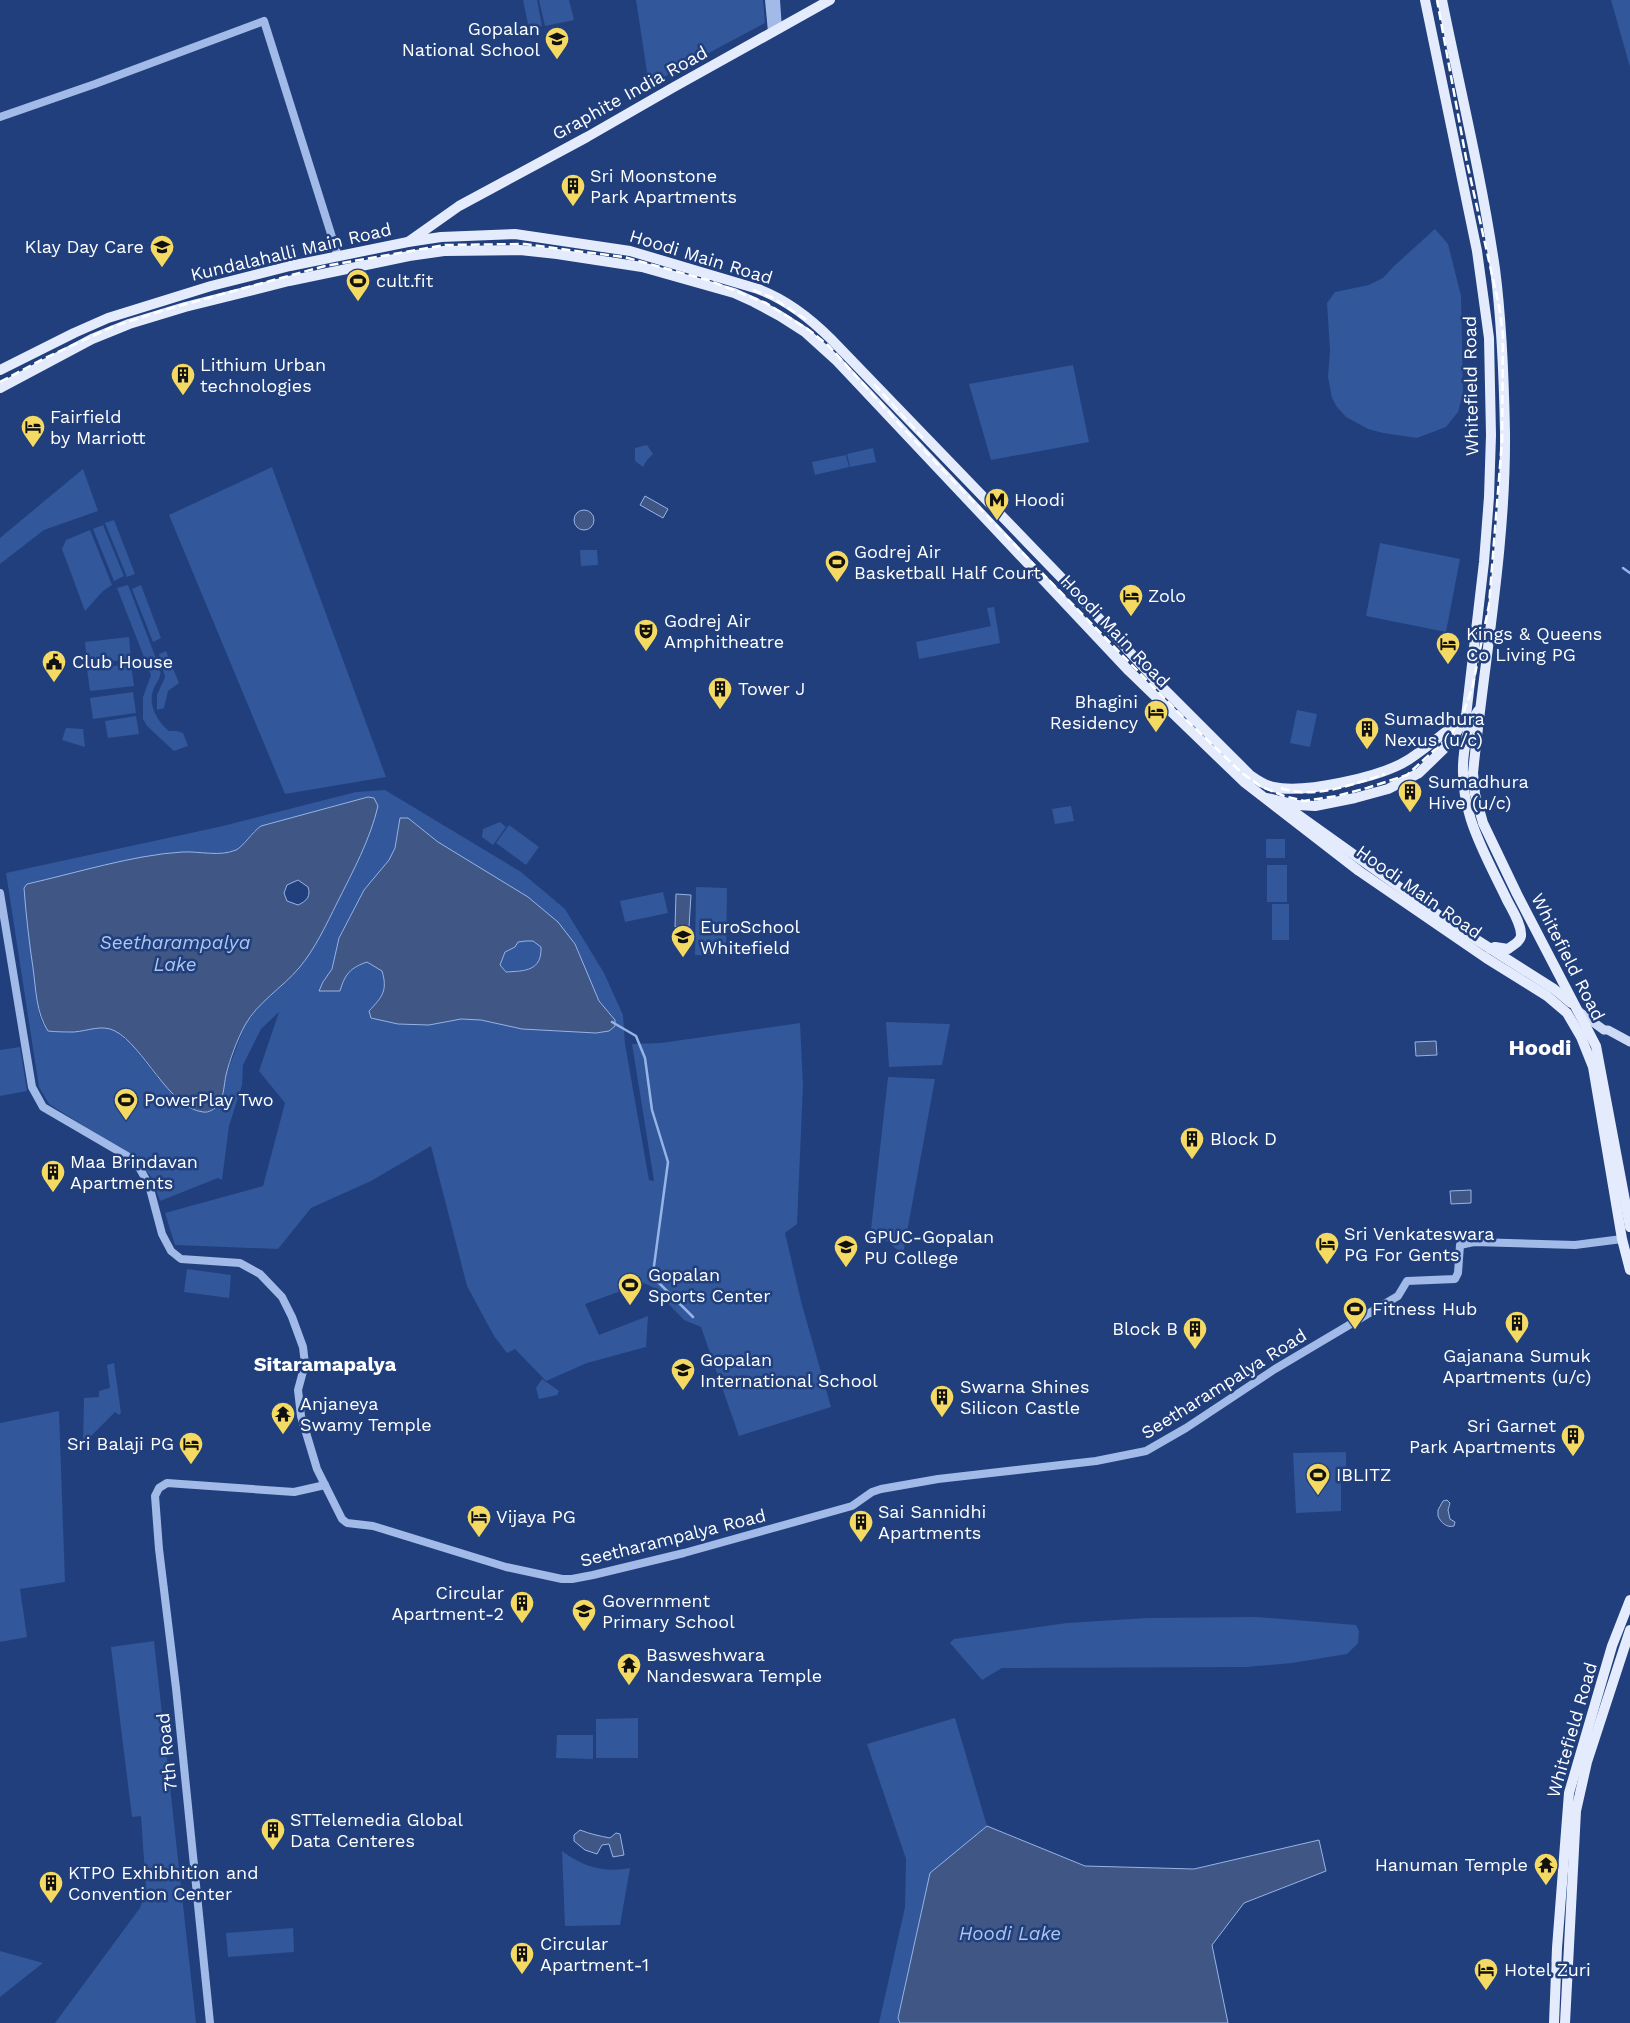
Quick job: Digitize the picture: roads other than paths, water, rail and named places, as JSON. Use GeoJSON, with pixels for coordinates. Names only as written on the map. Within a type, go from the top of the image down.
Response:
{"type":"FeatureCollection","features":[{"type":"Feature","properties":{"kind":"main road","name":"Graphite India Road"},"geometry":{"type":"LineString","coordinates":[[447,215],[459,206],[588,137],[830,0]]}},
{"type":"Feature","properties":{"kind":"main road","name":"Whitefield Road"},"geometry":{"type":"LineString","coordinates":[[1425,0],[1476,251],[1489,338],[1491,435],[1489,498],[1484,562],[1466,716]]}},
{"type":"Feature","properties":{"kind":"main road","name":"Whitefield Road"},"geometry":{"type":"LineString","coordinates":[[1442,0],[1492,254],[1499,311],[1504,379],[1505,452],[1502,516],[1473,773],[1475,794],[1480,816],[1520,900],[1596,1046],[1630,1227]]}},
{"type":"Feature","properties":{"kind":"main road","name":"Kundalahalli Main Road"},"geometry":{"type":"LineString","coordinates":[[0,370],[74,332],[108,318],[210,286],[290,266],[408,242],[447,215]]}},
{"type":"Feature","properties":{"kind":"main road","name":"Hoodi Main Road"},"geometry":{"type":"LineString","coordinates":[[408,242],[441,237],[515,234],[630,251],[758,289],[776,297],[817,324],[1078,595],[1244,782],[1486,958],[1547,996],[1567,1013]]}},
{"type":"Feature","properties":{"kind":"main road"},"geometry":{"type":"LineString","coordinates":[[408,242],[409,256]]}},
{"type":"Feature","properties":{"kind":"main road","name":"Hoodi Main Road"},"geometry":{"type":"LineString","coordinates":[[444,251],[520,250],[642,267],[734,294],[780,316],[805,332],[837,361],[1129,671],[1210,744],[1264,784],[1275,787],[1314,788],[1384,771],[1407,760],[1466,716]]}},
{"type":"Feature","properties":{"kind":"main road","name":"Kundalahalli Main Road"},"geometry":{"type":"LineString","coordinates":[[0,388],[92,339],[129,324],[185,307],[289,281],[409,256],[444,251]]}},
{"type":"Feature","properties":{"kind":"main road","name":"Whitefield Road"},"geometry":{"type":"LineString","coordinates":[[1480,707],[1468,726],[1461,773],[1467,812],[1478,840],[1520,927],[1521,935],[1518,942],[1508,949],[1495,947],[1489,950]]}},
{"type":"Feature","properties":{"kind":"main road"},"geometry":{"type":"LineString","coordinates":[[1276,804],[1315,806],[1388,789],[1419,773],[1450,743],[1466,716]]}},
{"type":"Feature","properties":{"kind":"main road","name":"Hoodi Main Road"},"geometry":{"type":"LineString","coordinates":[[1382,882],[1554,989],[1578,1011],[1630,1049]]}},
{"type":"Feature","properties":{"kind":"main road","name":"Whitefield Road"},"geometry":{"type":"LineString","coordinates":[[1567,1013],[1581,1037],[1593,1067],[1622,1239],[1630,1270]]}},
{"type":"Feature","properties":{"kind":"main road"},"geometry":{"type":"LineString","coordinates":[[1605,1032],[1608,1030],[1630,1042]]}},
{"type":"Feature","properties":{"kind":"main road","name":"Whitefield Road"},"geometry":{"type":"LineString","coordinates":[[1565,2023],[1563,1932],[1566,1812],[1569,1793],[1612,1646],[1630,1600]]}},
{"type":"Feature","properties":{"kind":"main road","name":"Whitefield Road"},"geometry":{"type":"LineString","coordinates":[[1554,2023],[1576,1811],[1586,1762],[1630,1630]]}},
{"type":"Feature","properties":{"kind":"street"},"geometry":{"type":"LineString","coordinates":[[769,0],[775,30]]}},
{"type":"Feature","properties":{"kind":"street"},"geometry":{"type":"LineString","coordinates":[[775,30],[776,0]]}},
{"type":"Feature","properties":{"kind":"street"},"geometry":{"type":"LineString","coordinates":[[0,117],[264,21],[338,256]]}},
{"type":"Feature","properties":{"kind":"street","name":"Seetharampalya Road"},"geometry":{"type":"LineString","coordinates":[[0,893],[32,1087],[43,1107],[127,1156],[140,1169],[149,1185],[162,1234],[171,1251],[181,1259],[240,1263],[260,1274],[282,1297],[292,1317],[306,1364],[298,1390],[302,1416],[317,1469],[339,1514],[348,1522],[372,1526],[481,1560],[546,1576],[562,1579],[593,1576],[852,1506],[872,1492],[886,1488],[938,1479],[1096,1461],[1146,1451],[1186,1428],[1275,1369],[1398,1296],[1407,1281],[1455,1279],[1458,1273],[1460,1245],[1474,1242],[1575,1244],[1622,1239]]}},
{"type":"Feature","properties":{"kind":"street","name":"7th Road"},"geometry":{"type":"LineString","coordinates":[[210,2023],[176,1688],[156,1523],[156,1496],[159,1488],[166,1483],[294,1492],[325,1485]]}},
{"type":"Feature","properties":{"kind":"water"},"geometry":{"type":"Polygon","coordinates":[[[645,496],[668,509],[663,518],[640,505],[645,496]]]}},
{"type":"Feature","properties":{"kind":"water"},"geometry":{"type":"Polygon","coordinates":[[[584,510],[591,513],[594,520],[591,527],[584,530],[577,527],[574,520],[577,513],[584,510]]]}},
{"type":"Feature","properties":{"kind":"water","name":"Seetharampalya Lake"},"geometry":{"type":"Polygon","coordinates":[[[368,797],[374,798],[378,806],[375,819],[360,855],[315,945],[299,968],[263,1002],[245,1025],[232,1056],[222,1097],[214,1109],[203,1112],[191,1108],[179,1100],[136,1049],[115,1031],[100,1028],[74,1032],[48,1031],[41,1017],[36,992],[24,888],[27,884],[105,865],[163,854],[230,852],[245,843],[261,826],[368,797]],[[298,880],[287,885],[284,893],[287,901],[298,905],[304,902],[309,896],[308,887],[298,880]]]}},
{"type":"Feature","properties":{"kind":"water"},"geometry":{"type":"Polygon","coordinates":[[[400,818],[408,818],[438,842],[528,897],[558,922],[575,944],[599,1001],[615,1020],[615,1026],[609,1031],[596,1033],[522,1029],[481,1020],[461,1019],[429,1025],[398,1024],[371,1018],[369,1011],[383,993],[384,978],[382,971],[367,962],[349,972],[340,991],[319,991],[332,969],[339,938],[364,890],[389,860],[395,848],[400,818]],[[533,941],[518,942],[515,947],[505,952],[500,965],[506,972],[526,970],[539,961],[541,947],[533,941]]]}},
{"type":"Feature","properties":{"kind":"water"},"geometry":{"type":"Polygon","coordinates":[[[676,894],[691,895],[689,927],[675,927],[676,894]]]}},
{"type":"Feature","properties":{"kind":"water"},"geometry":{"type":"Polygon","coordinates":[[[1436,1041],[1437,1055],[1416,1056],[1415,1042],[1436,1041]]]}},
{"type":"Feature","properties":{"kind":"water"},"geometry":{"type":"Polygon","coordinates":[[[1471,1190],[1471,1203],[1451,1204],[1450,1191],[1471,1190]]]}},
{"type":"Feature","properties":{"kind":"water"},"geometry":{"type":"Polygon","coordinates":[[[1447,1500],[1450,1503],[1448,1510],[1450,1519],[1455,1522],[1454,1526],[1444,1524],[1438,1516],[1438,1510],[1443,1501],[1447,1500]]]}},
{"type":"Feature","properties":{"kind":"water","name":"Hoodi Lake"},"geometry":{"type":"Polygon","coordinates":[[[987,1826],[1085,1866],[1194,1869],[1319,1840],[1326,1871],[1244,1903],[1212,1945],[1228,2023],[900,2023],[898,2018],[930,1873],[987,1826]]]}},
{"type":"Feature","properties":{"kind":"water"},"geometry":{"type":"Polygon","coordinates":[[[580,1830],[610,1838],[616,1833],[620,1834],[624,1855],[613,1857],[609,1844],[602,1845],[597,1854],[585,1850],[574,1841],[574,1835],[580,1830]]]}},
{"type":"Feature","properties":{"kind":"waterway"},"geometry":{"type":"LineString","coordinates":[[1623,568],[1630,573]]}},
{"type":"Feature","properties":{"kind":"waterway"},"geometry":{"type":"LineString","coordinates":[[612,1022],[636,1036],[645,1058],[652,1110],[668,1162],[654,1266],[656,1280],[693,1317]]}},
{"type":"Feature","properties":{"kind":"railway"},"geometry":{"type":"LineString","coordinates":[[0,382],[43,359],[112,327],[164,310],[325,266],[445,245],[525,244],[624,257],[708,280],[766,303],[809,330],[829,346],[900,425],[1037,568],[1177,711],[1242,773],[1260,786],[1284,796],[1304,801],[1337,796],[1407,775],[1451,735],[1462,716],[1472,689],[1489,605],[1502,441],[1503,335],[1499,306],[1466,158],[1437,0]]}},
{"type":"Feature","properties":{"kind":"railway"},"geometry":{"type":"LineString","coordinates":[[753,290],[771,297],[810,322]]}},
{"type":"Feature","properties":{"kind":"railway"},"geometry":{"type":"LineString","coordinates":[[874,384],[923,438]]}},
{"type":"Feature","properties":{"kind":"railway"},"geometry":{"type":"LineString","coordinates":[[1281,788],[1293,791],[1320,791],[1347,786],[1385,774]]}},
{"type":"Feature","properties":{"kind":"place","name":"Gopalan National School"},"geometry":{"type":"Point","coordinates":[557,60]}},
{"type":"Feature","properties":{"kind":"place","name":"Sri Moonstone Park Apartments"},"geometry":{"type":"Point","coordinates":[573,207]}},
{"type":"Feature","properties":{"kind":"place","name":"Klay Day Care"},"geometry":{"type":"Point","coordinates":[162,268]}},
{"type":"Feature","properties":{"kind":"place","name":"cult.fit"},"geometry":{"type":"Point","coordinates":[358,302]}},
{"type":"Feature","properties":{"kind":"place","name":"Lithium Urban technologies"},"geometry":{"type":"Point","coordinates":[183,396]}},
{"type":"Feature","properties":{"kind":"place","name":"Fairfield by Marriott"},"geometry":{"type":"Point","coordinates":[33,448]}},
{"type":"Feature","properties":{"kind":"place","name":"Hoodi"},"geometry":{"type":"Point","coordinates":[997,521]}},
{"type":"Feature","properties":{"kind":"place","name":"Godrej Air Basketball Half Court"},"geometry":{"type":"Point","coordinates":[837,583]}},
{"type":"Feature","properties":{"kind":"place","name":"Zolo"},"geometry":{"type":"Point","coordinates":[1131,617]}},
{"type":"Feature","properties":{"kind":"place","name":"Godrej Air Amphitheatre"},"geometry":{"type":"Point","coordinates":[646,652]}},
{"type":"Feature","properties":{"kind":"place","name":"Kings & Queens Co Living PG"},"geometry":{"type":"Point","coordinates":[1448,665]}},
{"type":"Feature","properties":{"kind":"place","name":"Club House"},"geometry":{"type":"Point","coordinates":[54,683]}},
{"type":"Feature","properties":{"kind":"place","name":"Tower J"},"geometry":{"type":"Point","coordinates":[720,710]}},
{"type":"Feature","properties":{"kind":"place","name":"Bhagini Residency"},"geometry":{"type":"Point","coordinates":[1156,733]}},
{"type":"Feature","properties":{"kind":"place","name":"Sumadhura Nexus (u/c)"},"geometry":{"type":"Point","coordinates":[1367,750]}},
{"type":"Feature","properties":{"kind":"place","name":"Sumadhura Hive (u/c)"},"geometry":{"type":"Point","coordinates":[1410,813]}},
{"type":"Feature","properties":{"kind":"place","name":"EuroSchool Whitefield"},"geometry":{"type":"Point","coordinates":[683,958]}},
{"type":"Feature","properties":{"kind":"place","name":"PowerPlay Two"},"geometry":{"type":"Point","coordinates":[126,1121]}},
{"type":"Feature","properties":{"kind":"place","name":"Block D"},"geometry":{"type":"Point","coordinates":[1192,1160]}},
{"type":"Feature","properties":{"kind":"place","name":"Maa Brindavan Apartments"},"geometry":{"type":"Point","coordinates":[53,1193]}},
{"type":"Feature","properties":{"kind":"place","name":"Sri Venkateswara PG For Gents"},"geometry":{"type":"Point","coordinates":[1327,1265]}},
{"type":"Feature","properties":{"kind":"place","name":"GPUC-Gopalan PU College"},"geometry":{"type":"Point","coordinates":[846,1268]}},
{"type":"Feature","properties":{"kind":"place","name":"Gopalan Sports Center"},"geometry":{"type":"Point","coordinates":[630,1306]}},
{"type":"Feature","properties":{"kind":"place","name":"Fitness Hub"},"geometry":{"type":"Point","coordinates":[1355,1330]}},
{"type":"Feature","properties":{"kind":"place","name":"Gajanana Sumuk Apartments (u/c)"},"geometry":{"type":"Point","coordinates":[1517,1344]}},
{"type":"Feature","properties":{"kind":"place","name":"Block B"},"geometry":{"type":"Point","coordinates":[1195,1350]}},
{"type":"Feature","properties":{"kind":"place","name":"Gopalan International School"},"geometry":{"type":"Point","coordinates":[683,1391]}},
{"type":"Feature","properties":{"kind":"place","name":"Swarna Shines Silicon Castle"},"geometry":{"type":"Point","coordinates":[942,1418]}},
{"type":"Feature","properties":{"kind":"place","name":"Anjaneya Swamy Temple"},"geometry":{"type":"Point","coordinates":[283,1435]}},
{"type":"Feature","properties":{"kind":"place","name":"Sri Garnet Park Apartments"},"geometry":{"type":"Point","coordinates":[1573,1457]}},
{"type":"Feature","properties":{"kind":"place","name":"Sri Balaji PG"},"geometry":{"type":"Point","coordinates":[191,1465]}},
{"type":"Feature","properties":{"kind":"place","name":"IBLITZ"},"geometry":{"type":"Point","coordinates":[1318,1496]}},
{"type":"Feature","properties":{"kind":"place","name":"Vijaya PG"},"geometry":{"type":"Point","coordinates":[479,1538]}},
{"type":"Feature","properties":{"kind":"place","name":"Sai Sannidhi Apartments"},"geometry":{"type":"Point","coordinates":[861,1543]}},
{"type":"Feature","properties":{"kind":"place","name":"Circular Apartment-2"},"geometry":{"type":"Point","coordinates":[522,1624]}},
{"type":"Feature","properties":{"kind":"place","name":"Government Primary School"},"geometry":{"type":"Point","coordinates":[584,1632]}},
{"type":"Feature","properties":{"kind":"place","name":"Basweshwara Nandeswara Temple"},"geometry":{"type":"Point","coordinates":[629,1686]}},
{"type":"Feature","properties":{"kind":"place","name":"STTelemedia Global Data Centeres"},"geometry":{"type":"Point","coordinates":[273,1851]}},
{"type":"Feature","properties":{"kind":"place","name":"Hanuman Temple"},"geometry":{"type":"Point","coordinates":[1546,1886]}},
{"type":"Feature","properties":{"kind":"place","name":"KTPO Exhibhition and Convention Center"},"geometry":{"type":"Point","coordinates":[51,1904]}},
{"type":"Feature","properties":{"kind":"place","name":"Circular Apartment-1"},"geometry":{"type":"Point","coordinates":[522,1975]}},
{"type":"Feature","properties":{"kind":"place","name":"Hotel Zuri"},"geometry":{"type":"Point","coordinates":[1486,1991]}},
{"type":"Feature","properties":{"kind":"district","name":"Hoodi"},"geometry":{"type":"Point","coordinates":[1540,1047]}},
{"type":"Feature","properties":{"kind":"district","name":"Sitaramapalya"},"geometry":{"type":"Point","coordinates":[325,1364]}}]}
